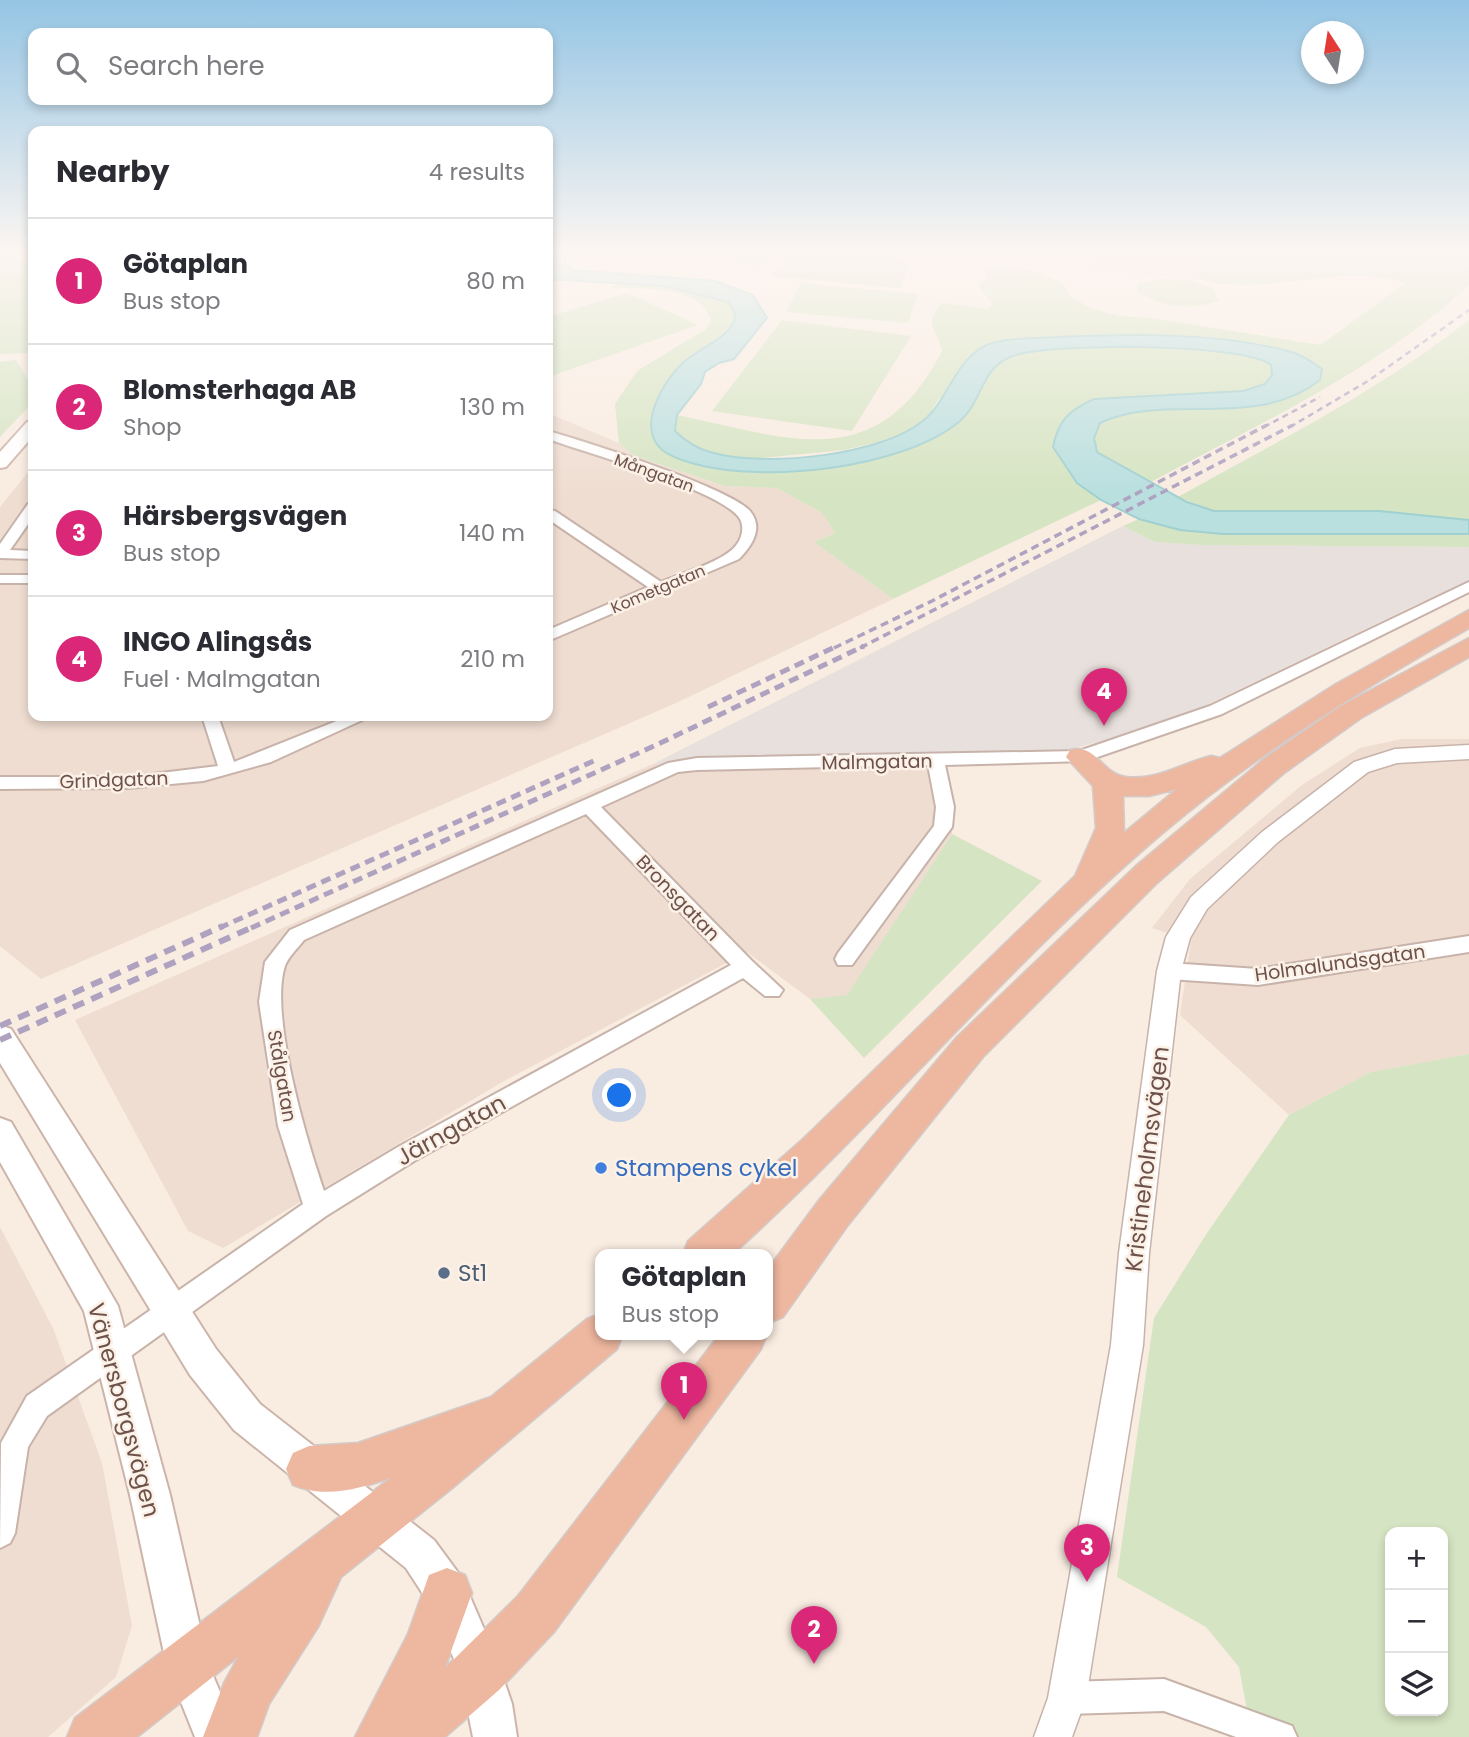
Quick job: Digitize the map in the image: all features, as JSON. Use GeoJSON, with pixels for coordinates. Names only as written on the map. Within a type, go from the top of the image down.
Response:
{"type":"FeatureCollection","features":[{"type":"Feature","properties":{"kind":"highway"},"geometry":{"type":"LineString","coordinates":[[709,1249],[763,1203],[1084,886],[1153,825],[1248,750],[1329,697],[1469,618]]}},
{"type":"Feature","properties":{"kind":"highway"},"geometry":{"type":"LineString","coordinates":[[773,1296],[834,1212],[970,1048],[1147,874],[1274,766],[1351,712],[1469,646]]}},
{"type":"Feature","properties":{"kind":"highway"},"geometry":{"type":"LineString","coordinates":[[1080,757],[1107,783],[1152,788],[1248,750]]}},
{"type":"Feature","properties":{"kind":"highway"},"geometry":{"type":"LineString","coordinates":[[1084,886],[1111,828],[1107,783]]}},
{"type":"Feature","properties":{"kind":"highway"},"geometry":{"type":"LineString","coordinates":[[94,1737],[188,1667],[510,1411],[595,1340]]}},
{"type":"Feature","properties":{"kind":"highway"},"geometry":{"type":"LineString","coordinates":[[404,1737],[481,1672],[536,1614],[742,1340]]}},
{"type":"Feature","properties":{"kind":"highway"},"geometry":{"type":"LineString","coordinates":[[309,1469],[358,1466],[510,1411]]}},
{"type":"Feature","properties":{"kind":"highway"},"geometry":{"type":"LineString","coordinates":[[230,1737],[235,1717],[263,1663],[300,1609],[324,1557]]}},
{"type":"Feature","properties":{"kind":"highway"},"geometry":{"type":"LineString","coordinates":[[382,1737],[430,1645],[447,1593]]}},
{"type":"Feature","properties":{"kind":"main road"},"geometry":{"type":"LineString","coordinates":[[0,463],[28,432]]}},
{"type":"Feature","properties":{"kind":"main road"},"geometry":{"type":"LineString","coordinates":[[0,1037],[171,1313],[203,1362],[247,1417],[309,1469],[420,1554],[447,1593],[481,1672],[495,1737]]}},
{"type":"Feature","properties":{"kind":"main road","name":"Vänersborgsvägen"},"geometry":{"type":"LineString","coordinates":[[0,1132],[100,1306],[111,1356],[150,1495],[188,1667],[218,1737]]}},
{"type":"Feature","properties":{"kind":"street","name":"Mångatan"},"geometry":{"type":"LineString","coordinates":[[553,437],[681,482],[736,505],[746,515],[750,525]]}},
{"type":"Feature","properties":{"kind":"street"},"geometry":{"type":"LineString","coordinates":[[0,554],[28,514]]}},
{"type":"Feature","properties":{"kind":"street"},"geometry":{"type":"LineString","coordinates":[[553,515],[655,585]]}},
{"type":"Feature","properties":{"kind":"street","name":"Kometgatan"},"geometry":{"type":"LineString","coordinates":[[553,634],[734,556],[746,545],[750,525]]}},
{"type":"Feature","properties":{"kind":"street"},"geometry":{"type":"LineString","coordinates":[[0,554],[28,555]]}},
{"type":"Feature","properties":{"kind":"street"},"geometry":{"type":"LineString","coordinates":[[0,580],[28,579]]}},
{"type":"Feature","properties":{"kind":"street","name":"Malmgatan"},"geometry":{"type":"LineString","coordinates":[[288,944],[297,935],[324,922],[659,772],[697,764],[936,762],[1080,757],[1216,710],[1469,586]]}},
{"type":"Feature","properties":{"kind":"street"},"geometry":{"type":"LineString","coordinates":[[212,721],[228,769],[277,753],[351,721]]}},
{"type":"Feature","properties":{"kind":"street","name":"Kristineholmsvägen"},"geometry":{"type":"LineString","coordinates":[[1054,1737],[1067,1698],[1125,1358],[1134,1253],[1169,971],[1178,937],[1199,903],[1270,837],[1361,767],[1395,756],[1469,752]]}},
{"type":"Feature","properties":{"kind":"street"},"geometry":{"type":"LineString","coordinates":[[845,960],[943,827],[945,807],[936,762]]}},
{"type":"Feature","properties":{"kind":"street","name":"Grindgatan"},"geometry":{"type":"LineString","coordinates":[[0,783],[167,779],[228,769]]}},
{"type":"Feature","properties":{"kind":"street","name":"Bronsgatan"},"geometry":{"type":"LineString","coordinates":[[587,804],[744,967],[772,990]]}},
{"type":"Feature","properties":{"kind":"street","name":"Stålgatan"},"geometry":{"type":"LineString","coordinates":[[288,944],[275,962],[270,1002],[290,1126],[317,1208]]}},
{"type":"Feature","properties":{"kind":"street","name":"Holmalundsgatan"},"geometry":{"type":"LineString","coordinates":[[1169,971],[1258,977],[1469,944]]}},
{"type":"Feature","properties":{"kind":"street","name":"Järngatan"},"geometry":{"type":"LineString","coordinates":[[0,1533],[15,1443],[37,1406],[317,1208],[407,1154],[744,967]]}},
{"type":"Feature","properties":{"kind":"street"},"geometry":{"type":"LineString","coordinates":[[1067,1698],[1164,1695],[1281,1737]]}},
{"type":"Feature","properties":{"kind":"shaded area"},"geometry":{"type":"Polygon","coordinates":[[[553,415],[619,443],[635,456],[725,486],[777,488],[822,513],[835,533],[814,542],[893,599],[676,703],[41,979],[0,946],[0,507],[28,472],[28,721],[553,721],[553,415]]]}},
{"type":"Feature","properties":{"kind":"shaded area"},"geometry":{"type":"Polygon","coordinates":[[[1123,526],[1155,542],[1201,545],[1469,547],[1469,584],[1417,604],[1165,725],[1059,752],[653,764],[1123,526]]]}},
{"type":"Feature","properties":{"kind":"shaded area"},"geometry":{"type":"Polygon","coordinates":[[[1402,739],[1469,739],[1469,1054],[1371,1072],[1289,1115],[1180,1015],[1191,941],[1152,928],[1190,879],[1302,785],[1360,748],[1402,739]]]}},
{"type":"Feature","properties":{"kind":"shaded area"},"geometry":{"type":"Polygon","coordinates":[[[941,754],[954,802],[952,834],[847,996],[810,999],[747,952],[504,1081],[223,1248],[188,1231],[75,1020],[653,764],[941,754]]]}},
{"type":"Feature","properties":{"kind":"shaded area"},"geometry":{"type":"Polygon","coordinates":[[[0,1227],[53,1328],[102,1463],[132,1626],[116,1677],[48,1737],[0,1737],[0,1227]]]}},
{"type":"Feature","properties":{"kind":"green space"},"geometry":{"type":"Polygon","coordinates":[[[0,333],[28,333],[28,353],[0,354],[0,333]]]}},
{"type":"Feature","properties":{"kind":"green space"},"geometry":{"type":"Polygon","coordinates":[[[553,333],[675,333],[553,375],[553,333]]]}},
{"type":"Feature","properties":{"kind":"green space"},"geometry":{"type":"Polygon","coordinates":[[[699,333],[723,333],[683,366],[657,402],[683,460],[750,471],[825,469],[863,463],[899,453],[931,439],[959,422],[967,415],[986,379],[1000,363],[1010,357],[1030,352],[1143,347],[1223,352],[1271,365],[1272,375],[1265,384],[1243,391],[1095,399],[1053,447],[1077,483],[1101,500],[893,599],[814,542],[835,533],[822,513],[777,488],[725,486],[635,456],[619,443],[615,404],[637,371],[699,333]]]}},
{"type":"Feature","properties":{"kind":"green space"},"geometry":{"type":"Polygon","coordinates":[[[772,333],[887,333],[911,336],[852,431],[712,411],[772,333]]]}},
{"type":"Feature","properties":{"kind":"green space"},"geometry":{"type":"Polygon","coordinates":[[[936,333],[1245,333],[1321,345],[1337,333],[1410,333],[1316,394],[1149,483],[1096,452],[1094,438],[1100,423],[1126,414],[1154,410],[1241,408],[1269,404],[1295,395],[1320,380],[1250,345],[1161,335],[1011,340],[938,400],[927,418],[910,430],[879,442],[844,450],[752,459],[711,453],[687,443],[675,431],[677,415],[793,438],[828,439],[859,433],[889,417],[917,391],[942,351],[936,333]]]}},
{"type":"Feature","properties":{"kind":"green space"},"geometry":{"type":"Polygon","coordinates":[[[1451,333],[1469,333],[1469,520],[1379,511],[1214,511],[1178,497],[1364,392],[1451,333]]]}},
{"type":"Feature","properties":{"kind":"green space"},"geometry":{"type":"Polygon","coordinates":[[[16,360],[28,380],[28,407],[0,437],[0,362],[16,360]]]}},
{"type":"Feature","properties":{"kind":"green space"},"geometry":{"type":"Polygon","coordinates":[[[1139,519],[1180,530],[1223,534],[1469,534],[1469,547],[1201,545],[1155,542],[1123,526],[1139,519]]]}},
{"type":"Feature","properties":{"kind":"green space"},"geometry":{"type":"Polygon","coordinates":[[[952,834],[1042,881],[864,1058],[810,999],[847,995],[952,834]]]}},
{"type":"Feature","properties":{"kind":"green space"},"geometry":{"type":"Polygon","coordinates":[[[1469,1054],[1469,1737],[1252,1737],[1239,1667],[1206,1627],[1117,1577],[1154,1318],[1207,1233],[1289,1115],[1371,1072],[1469,1054]]]}},
{"type":"Feature","properties":{"kind":"water"},"geometry":{"type":"Polygon","coordinates":[[[755,333],[734,359],[719,363],[705,372],[701,384],[677,415],[675,431],[691,444],[710,452],[760,459],[853,450],[906,432],[933,411],[968,359],[978,350],[997,342],[1114,335],[1171,336],[1228,340],[1289,351],[1322,369],[1320,380],[1295,395],[1268,404],[1125,414],[1100,423],[1094,438],[1097,452],[1187,502],[1214,511],[1379,511],[1469,520],[1469,534],[1223,534],[1180,530],[1139,519],[1101,500],[1077,483],[1053,447],[1058,430],[1066,417],[1094,399],[1243,391],[1265,384],[1272,375],[1271,365],[1224,352],[1100,347],[1030,352],[1010,357],[1000,363],[987,378],[967,414],[959,422],[934,438],[903,451],[832,468],[794,471],[724,470],[691,463],[661,449],[651,428],[652,415],[662,390],[677,369],[724,334],[755,333]]]}},
{"type":"Feature","properties":{"kind":"railway"},"geometry":{"type":"LineString","coordinates":[[1290,427],[1368,381],[1436,333]]}},
{"type":"Feature","properties":{"kind":"railway"},"geometry":{"type":"LineString","coordinates":[[1264,427],[1320,397]]}},
{"type":"Feature","properties":{"kind":"railway"},"geometry":{"type":"LineString","coordinates":[[834,648],[932,601],[1267,425]]}},
{"type":"Feature","properties":{"kind":"railway"},"geometry":{"type":"LineString","coordinates":[[862,647],[1293,425]]}},
{"type":"Feature","properties":{"kind":"railway"},"geometry":{"type":"LineString","coordinates":[[708,707],[837,646]]}},
{"type":"Feature","properties":{"kind":"railway"},"geometry":{"type":"LineString","coordinates":[[251,928],[654,746],[862,647]]}},
{"type":"Feature","properties":{"kind":"railway"},"geometry":{"type":"LineString","coordinates":[[219,928],[598,759]]}},
{"type":"Feature","properties":{"kind":"railway"},"geometry":{"type":"LineString","coordinates":[[0,1026],[223,926]]}},
{"type":"Feature","properties":{"kind":"railway"},"geometry":{"type":"LineString","coordinates":[[0,1040],[255,926]]}},
{"type":"Feature","properties":{"kind":"place","name":"INGO Alingsås"},"geometry":{"type":"Point","coordinates":[1104,726]}},
{"type":"Feature","properties":{"kind":"place","name":"Stampens cykel"},"geometry":{"type":"Point","coordinates":[601,1168]}},
{"type":"Feature","properties":{"kind":"place","name":"St1"},"geometry":{"type":"Point","coordinates":[444,1273]}},
{"type":"Feature","properties":{"kind":"place","name":"Götaplan"},"geometry":{"type":"Point","coordinates":[684,1420]}},
{"type":"Feature","properties":{"kind":"place","name":"Härsbergsvägen"},"geometry":{"type":"Point","coordinates":[1087,1582]}},
{"type":"Feature","properties":{"kind":"place","name":"Blomsterhaga AB"},"geometry":{"type":"Point","coordinates":[814,1664]}}]}
